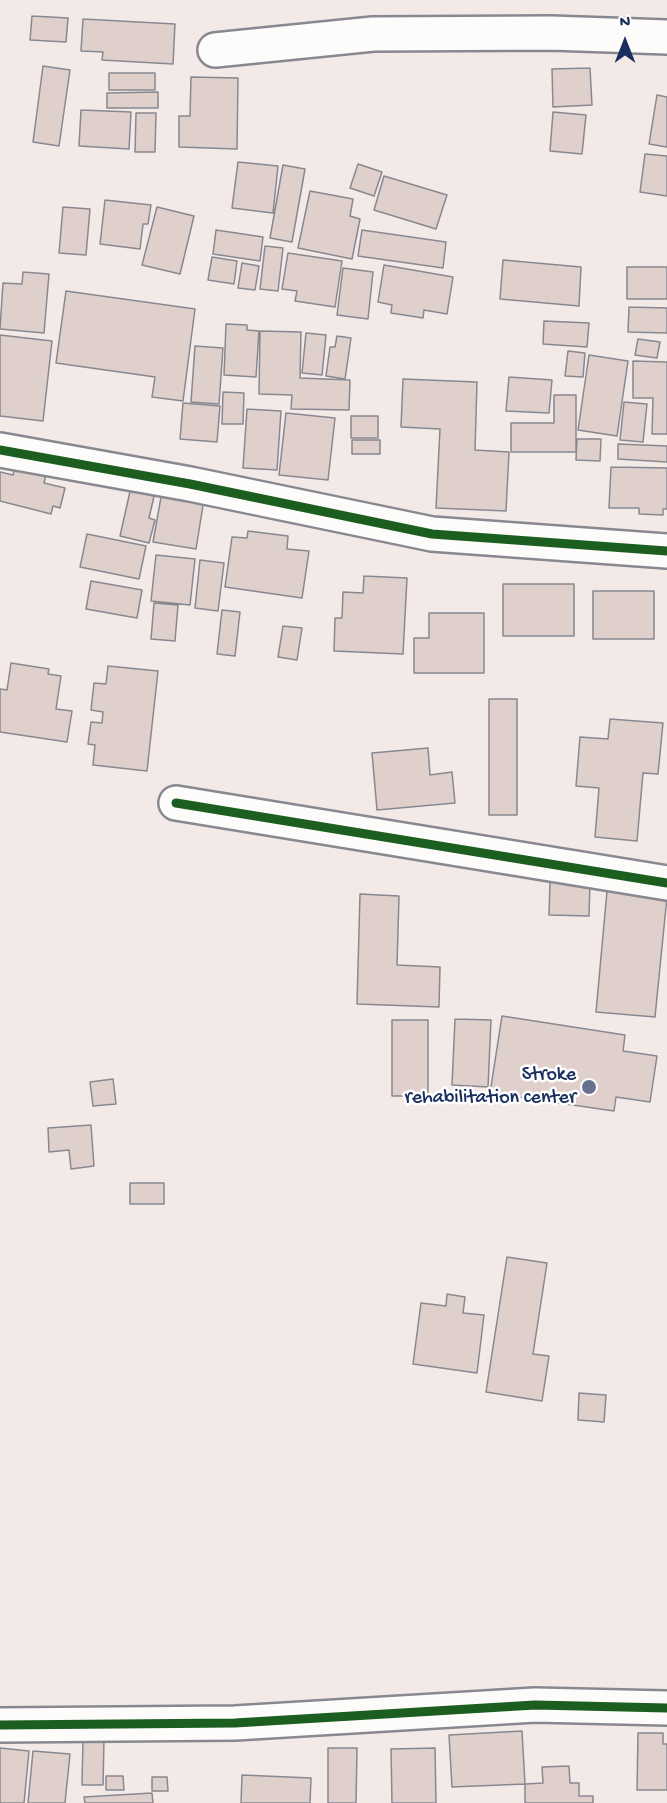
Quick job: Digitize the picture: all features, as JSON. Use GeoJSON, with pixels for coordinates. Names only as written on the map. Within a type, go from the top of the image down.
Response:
{"type":"FeatureCollection","features":[{"type":"Feature","properties":{"kind":"street"},"geometry":{"type":"LineString","coordinates":[[215,50],[373,34],[550,33],[667,37]]}},
{"type":"Feature","properties":{"kind":"street"},"geometry":{"type":"LineString","coordinates":[[0,450],[190,484],[432,534],[667,551]]}},
{"type":"Feature","properties":{"kind":"street"},"geometry":{"type":"LineString","coordinates":[[176,803],[667,883]]}},
{"type":"Feature","properties":{"kind":"street"},"geometry":{"type":"LineString","coordinates":[[0,1725],[235,1723],[535,1705],[667,1708]]}},
{"type":"Feature","properties":{"kind":"building"},"geometry":{"type":"Polygon","coordinates":[[[32,16],[68,18],[66,42],[30,40],[32,16]]]}},
{"type":"Feature","properties":{"kind":"building"},"geometry":{"type":"Polygon","coordinates":[[[83,19],[175,24],[173,64],[102,60],[103,52],[81,51],[83,19]]]}},
{"type":"Feature","properties":{"kind":"building"},"geometry":{"type":"Polygon","coordinates":[[[43,66],[70,70],[59,146],[33,142],[43,66]]]}},
{"type":"Feature","properties":{"kind":"building"},"geometry":{"type":"Polygon","coordinates":[[[590,68],[592,105],[553,107],[552,69],[590,68]]]}},
{"type":"Feature","properties":{"kind":"building"},"geometry":{"type":"Polygon","coordinates":[[[109,73],[155,73],[155,90],[109,90],[109,73]]]}},
{"type":"Feature","properties":{"kind":"building"},"geometry":{"type":"Polygon","coordinates":[[[191,77],[238,78],[237,149],[179,147],[179,116],[190,116],[191,77]]]}},
{"type":"Feature","properties":{"kind":"building"},"geometry":{"type":"Polygon","coordinates":[[[158,92],[158,108],[107,108],[107,93],[158,92]]]}},
{"type":"Feature","properties":{"kind":"building"},"geometry":{"type":"Polygon","coordinates":[[[657,95],[667,97],[667,147],[649,144],[657,95]]]}},
{"type":"Feature","properties":{"kind":"building"},"geometry":{"type":"Polygon","coordinates":[[[81,110],[131,112],[129,149],[79,146],[81,110]]]}},
{"type":"Feature","properties":{"kind":"building"},"geometry":{"type":"Polygon","coordinates":[[[553,112],[586,115],[582,154],[550,151],[553,112]]]}},
{"type":"Feature","properties":{"kind":"building"},"geometry":{"type":"Polygon","coordinates":[[[136,113],[156,113],[155,152],[135,152],[136,113]]]}},
{"type":"Feature","properties":{"kind":"building"},"geometry":{"type":"Polygon","coordinates":[[[645,154],[667,156],[667,196],[640,192],[645,154]]]}},
{"type":"Feature","properties":{"kind":"building"},"geometry":{"type":"Polygon","coordinates":[[[238,162],[278,166],[273,213],[232,208],[238,162]]]}},
{"type":"Feature","properties":{"kind":"building"},"geometry":{"type":"Polygon","coordinates":[[[358,164],[382,172],[374,196],[350,188],[358,164]]]}},
{"type":"Feature","properties":{"kind":"building"},"geometry":{"type":"Polygon","coordinates":[[[283,165],[305,169],[292,242],[270,238],[283,165]]]}},
{"type":"Feature","properties":{"kind":"building"},"geometry":{"type":"Polygon","coordinates":[[[384,176],[447,195],[436,229],[374,210],[384,176]]]}},
{"type":"Feature","properties":{"kind":"building"},"geometry":{"type":"Polygon","coordinates":[[[310,191],[353,199],[350,216],[360,219],[352,259],[298,248],[310,191]]]}},
{"type":"Feature","properties":{"kind":"building"},"geometry":{"type":"Polygon","coordinates":[[[105,200],[151,205],[148,224],[143,224],[140,249],[100,244],[105,200]]]}},
{"type":"Feature","properties":{"kind":"building"},"geometry":{"type":"Polygon","coordinates":[[[63,207],[90,209],[86,255],[59,253],[63,207]]]}},
{"type":"Feature","properties":{"kind":"building"},"geometry":{"type":"Polygon","coordinates":[[[157,207],[194,216],[180,274],[142,265],[157,207]]]}},
{"type":"Feature","properties":{"kind":"building"},"geometry":{"type":"Polygon","coordinates":[[[216,230],[263,237],[260,261],[213,254],[216,230]]]}},
{"type":"Feature","properties":{"kind":"building"},"geometry":{"type":"Polygon","coordinates":[[[362,230],[446,242],[443,268],[358,256],[362,230]]]}},
{"type":"Feature","properties":{"kind":"building"},"geometry":{"type":"Polygon","coordinates":[[[265,246],[283,248],[278,291],[260,289],[265,246]]]}},
{"type":"Feature","properties":{"kind":"building"},"geometry":{"type":"Polygon","coordinates":[[[288,253],[342,261],[335,307],[295,301],[297,291],[282,289],[288,253]]]}},
{"type":"Feature","properties":{"kind":"building"},"geometry":{"type":"Polygon","coordinates":[[[212,257],[237,261],[234,284],[208,280],[212,257]]]}},
{"type":"Feature","properties":{"kind":"building"},"geometry":{"type":"Polygon","coordinates":[[[503,260],[581,267],[579,306],[500,299],[503,260]]]}},
{"type":"Feature","properties":{"kind":"building"},"geometry":{"type":"Polygon","coordinates":[[[242,263],[259,266],[255,290],[238,288],[242,263]]]}},
{"type":"Feature","properties":{"kind":"building"},"geometry":{"type":"Polygon","coordinates":[[[384,265],[453,277],[447,314],[424,310],[423,318],[391,313],[392,305],[378,302],[384,265]]]}},
{"type":"Feature","properties":{"kind":"building"},"geometry":{"type":"Polygon","coordinates":[[[627,267],[667,267],[667,299],[627,299],[627,267]]]}},
{"type":"Feature","properties":{"kind":"building"},"geometry":{"type":"Polygon","coordinates":[[[343,268],[373,272],[368,319],[337,315],[343,268]]]}},
{"type":"Feature","properties":{"kind":"building"},"geometry":{"type":"Polygon","coordinates":[[[23,272],[49,274],[44,333],[0,329],[3,283],[22,284],[23,272]]]}},
{"type":"Feature","properties":{"kind":"building"},"geometry":{"type":"Polygon","coordinates":[[[66,291],[195,309],[183,401],[152,397],[155,377],[56,363],[66,291]]]}},
{"type":"Feature","properties":{"kind":"building"},"geometry":{"type":"Polygon","coordinates":[[[629,307],[667,308],[667,333],[628,332],[629,307]]]}},
{"type":"Feature","properties":{"kind":"building"},"geometry":{"type":"Polygon","coordinates":[[[544,321],[589,323],[587,347],[543,344],[544,321]]]}},
{"type":"Feature","properties":{"kind":"building"},"geometry":{"type":"Polygon","coordinates":[[[226,324],[247,325],[247,330],[259,331],[256,377],[224,375],[226,324]]]}},
{"type":"Feature","properties":{"kind":"building"},"geometry":{"type":"Polygon","coordinates":[[[260,331],[301,332],[300,378],[350,380],[349,410],[291,409],[292,395],[259,394],[260,331]]]}},
{"type":"Feature","properties":{"kind":"building"},"geometry":{"type":"Polygon","coordinates":[[[306,333],[326,335],[322,375],[302,373],[306,333]]]}},
{"type":"Feature","properties":{"kind":"building"},"geometry":{"type":"Polygon","coordinates":[[[0,335],[52,341],[43,421],[0,416],[0,335]]]}},
{"type":"Feature","properties":{"kind":"building"},"geometry":{"type":"Polygon","coordinates":[[[337,336],[351,338],[345,379],[326,376],[330,347],[335,347],[337,336]]]}},
{"type":"Feature","properties":{"kind":"building"},"geometry":{"type":"Polygon","coordinates":[[[638,339],[660,342],[657,358],[635,355],[638,339]]]}},
{"type":"Feature","properties":{"kind":"building"},"geometry":{"type":"Polygon","coordinates":[[[195,346],[223,348],[219,404],[191,402],[195,346]]]}},
{"type":"Feature","properties":{"kind":"building"},"geometry":{"type":"Polygon","coordinates":[[[568,351],[585,353],[583,377],[565,376],[568,351]]]}},
{"type":"Feature","properties":{"kind":"building"},"geometry":{"type":"Polygon","coordinates":[[[589,355],[628,361],[617,436],[578,430],[589,355]]]}},
{"type":"Feature","properties":{"kind":"building"},"geometry":{"type":"Polygon","coordinates":[[[633,361],[667,362],[667,434],[652,434],[653,398],[633,398],[633,361]]]}},
{"type":"Feature","properties":{"kind":"building"},"geometry":{"type":"Polygon","coordinates":[[[509,377],[552,380],[549,413],[506,411],[509,377]]]}},
{"type":"Feature","properties":{"kind":"building"},"geometry":{"type":"Polygon","coordinates":[[[403,379],[477,382],[475,450],[509,452],[506,511],[436,508],[440,429],[401,427],[403,379]]]}},
{"type":"Feature","properties":{"kind":"building"},"geometry":{"type":"Polygon","coordinates":[[[223,392],[244,393],[243,424],[222,424],[223,392]]]}},
{"type":"Feature","properties":{"kind":"building"},"geometry":{"type":"Polygon","coordinates":[[[554,395],[576,395],[576,452],[511,452],[511,423],[554,423],[554,395]]]}},
{"type":"Feature","properties":{"kind":"building"},"geometry":{"type":"Polygon","coordinates":[[[624,402],[647,404],[643,442],[620,440],[624,402]]]}},
{"type":"Feature","properties":{"kind":"building"},"geometry":{"type":"Polygon","coordinates":[[[183,403],[220,406],[217,442],[180,439],[183,403]]]}},
{"type":"Feature","properties":{"kind":"building"},"geometry":{"type":"Polygon","coordinates":[[[247,409],[281,411],[277,470],[243,468],[247,409]]]}},
{"type":"Feature","properties":{"kind":"building"},"geometry":{"type":"Polygon","coordinates":[[[286,413],[335,418],[328,480],[279,475],[286,413]]]}},
{"type":"Feature","properties":{"kind":"building"},"geometry":{"type":"Polygon","coordinates":[[[351,416],[378,416],[378,438],[351,438],[351,416]]]}},
{"type":"Feature","properties":{"kind":"building"},"geometry":{"type":"Polygon","coordinates":[[[577,439],[601,439],[600,461],[576,460],[577,439]]]}},
{"type":"Feature","properties":{"kind":"building"},"geometry":{"type":"Polygon","coordinates":[[[352,440],[380,440],[380,454],[352,454],[352,440]]]}},
{"type":"Feature","properties":{"kind":"building"},"geometry":{"type":"Polygon","coordinates":[[[618,444],[667,446],[667,462],[618,459],[618,444]]]}},
{"type":"Feature","properties":{"kind":"building"},"geometry":{"type":"Polygon","coordinates":[[[16,462],[47,470],[44,483],[65,488],[60,508],[53,506],[51,514],[0,501],[0,472],[13,475],[16,462]]]}},
{"type":"Feature","properties":{"kind":"building"},"geometry":{"type":"Polygon","coordinates":[[[611,467],[667,468],[667,509],[663,509],[663,515],[639,514],[639,508],[609,508],[611,467]]]}},
{"type":"Feature","properties":{"kind":"building"},"geometry":{"type":"Polygon","coordinates":[[[163,486],[205,493],[196,549],[153,542],[163,486]]]}},
{"type":"Feature","properties":{"kind":"building"},"geometry":{"type":"Polygon","coordinates":[[[131,487],[155,492],[149,518],[155,520],[149,543],[120,536],[131,487]]]}},
{"type":"Feature","properties":{"kind":"building"},"geometry":{"type":"Polygon","coordinates":[[[248,531],[288,536],[287,549],[309,551],[302,598],[225,587],[232,537],[247,538],[248,531]]]}},
{"type":"Feature","properties":{"kind":"building"},"geometry":{"type":"Polygon","coordinates":[[[87,534],[146,546],[139,579],[80,567],[87,534]]]}},
{"type":"Feature","properties":{"kind":"building"},"geometry":{"type":"Polygon","coordinates":[[[156,555],[195,559],[190,605],[151,601],[156,555]]]}},
{"type":"Feature","properties":{"kind":"building"},"geometry":{"type":"Polygon","coordinates":[[[200,560],[224,563],[218,611],[195,608],[200,560]]]}},
{"type":"Feature","properties":{"kind":"building"},"geometry":{"type":"Polygon","coordinates":[[[364,576],[407,578],[403,654],[334,651],[335,618],[342,618],[343,592],[363,593],[364,576]]]}},
{"type":"Feature","properties":{"kind":"building"},"geometry":{"type":"Polygon","coordinates":[[[91,581],[142,590],[137,618],[86,609],[91,581]]]}},
{"type":"Feature","properties":{"kind":"building"},"geometry":{"type":"Polygon","coordinates":[[[503,584],[574,584],[574,636],[503,636],[503,584]]]}},
{"type":"Feature","properties":{"kind":"building"},"geometry":{"type":"Polygon","coordinates":[[[593,591],[654,591],[654,639],[593,639],[593,591]]]}},
{"type":"Feature","properties":{"kind":"building"},"geometry":{"type":"Polygon","coordinates":[[[154,603],[178,605],[175,641],[151,639],[154,603]]]}},
{"type":"Feature","properties":{"kind":"building"},"geometry":{"type":"Polygon","coordinates":[[[222,610],[240,612],[235,656],[217,654],[222,610]]]}},
{"type":"Feature","properties":{"kind":"building"},"geometry":{"type":"Polygon","coordinates":[[[429,613],[484,613],[484,673],[414,673],[414,638],[429,638],[429,613]]]}},
{"type":"Feature","properties":{"kind":"building"},"geometry":{"type":"Polygon","coordinates":[[[283,626],[302,628],[297,660],[278,657],[283,626]]]}},
{"type":"Feature","properties":{"kind":"building"},"geometry":{"type":"Polygon","coordinates":[[[11,663],[49,669],[48,674],[61,676],[56,709],[72,711],[67,742],[0,732],[0,689],[7,690],[11,663]]]}},
{"type":"Feature","properties":{"kind":"building"},"geometry":{"type":"Polygon","coordinates":[[[108,666],[158,671],[147,771],[93,765],[95,745],[88,744],[91,722],[102,723],[103,712],[91,710],[94,683],[106,684],[108,666]]]}},
{"type":"Feature","properties":{"kind":"building"},"geometry":{"type":"Polygon","coordinates":[[[489,699],[517,699],[517,815],[489,815],[489,699]]]}},
{"type":"Feature","properties":{"kind":"building"},"geometry":{"type":"Polygon","coordinates":[[[610,719],[663,723],[658,774],[643,773],[637,841],[595,837],[599,788],[576,786],[580,737],[608,739],[610,719]]]}},
{"type":"Feature","properties":{"kind":"building"},"geometry":{"type":"Polygon","coordinates":[[[428,748],[430,775],[452,772],[455,803],[377,810],[372,753],[428,748]]]}},
{"type":"Feature","properties":{"kind":"building"},"geometry":{"type":"Polygon","coordinates":[[[550,882],[590,883],[589,916],[549,915],[550,882]]]}},
{"type":"Feature","properties":{"kind":"building"},"geometry":{"type":"Polygon","coordinates":[[[607,891],[667,897],[655,1017],[596,1012],[607,891]]]}},
{"type":"Feature","properties":{"kind":"building"},"geometry":{"type":"Polygon","coordinates":[[[360,894],[399,896],[397,965],[440,967],[439,1007],[357,1004],[360,894]]]}},
{"type":"Feature","properties":{"kind":"building"},"geometry":{"type":"Polygon","coordinates":[[[502,1016],[625,1035],[623,1051],[657,1056],[650,1102],[616,1097],[614,1111],[490,1093],[502,1016]]]}},
{"type":"Feature","properties":{"kind":"building"},"geometry":{"type":"Polygon","coordinates":[[[455,1019],[491,1020],[488,1087],[452,1085],[455,1019]]]}},
{"type":"Feature","properties":{"kind":"building"},"geometry":{"type":"Polygon","coordinates":[[[392,1020],[428,1020],[428,1096],[392,1096],[392,1020]]]}},
{"type":"Feature","properties":{"kind":"building"},"geometry":{"type":"Polygon","coordinates":[[[113,1079],[116,1104],[93,1106],[90,1082],[113,1079]]]}},
{"type":"Feature","properties":{"kind":"building"},"geometry":{"type":"Polygon","coordinates":[[[91,1125],[94,1166],[71,1169],[69,1150],[49,1152],[48,1128],[91,1125]]]}},
{"type":"Feature","properties":{"kind":"building"},"geometry":{"type":"Polygon","coordinates":[[[130,1183],[164,1183],[164,1204],[130,1204],[130,1183]]]}},
{"type":"Feature","properties":{"kind":"building"},"geometry":{"type":"Polygon","coordinates":[[[507,1257],[547,1263],[533,1354],[549,1356],[542,1401],[486,1392],[507,1257]]]}},
{"type":"Feature","properties":{"kind":"building"},"geometry":{"type":"Polygon","coordinates":[[[447,1294],[465,1297],[463,1313],[484,1315],[477,1373],[413,1364],[421,1303],[446,1306],[447,1294]]]}},
{"type":"Feature","properties":{"kind":"building"},"geometry":{"type":"Polygon","coordinates":[[[579,1393],[606,1395],[604,1422],[578,1420],[579,1393]]]}},
{"type":"Feature","properties":{"kind":"building"},"geometry":{"type":"Polygon","coordinates":[[[522,1731],[525,1784],[452,1787],[449,1735],[522,1731]]]}},
{"type":"Feature","properties":{"kind":"building"},"geometry":{"type":"Polygon","coordinates":[[[638,1733],[663,1733],[663,1744],[667,1744],[667,1790],[637,1790],[638,1733]]]}},
{"type":"Feature","properties":{"kind":"building"},"geometry":{"type":"Polygon","coordinates":[[[83,1740],[104,1740],[103,1785],[82,1785],[83,1740]]]}},
{"type":"Feature","properties":{"kind":"building"},"geometry":{"type":"Polygon","coordinates":[[[0,1748],[29,1751],[24,1803],[0,1803],[0,1748]]]}},
{"type":"Feature","properties":{"kind":"building"},"geometry":{"type":"Polygon","coordinates":[[[328,1748],[357,1748],[356,1803],[328,1803],[328,1748]]]}},
{"type":"Feature","properties":{"kind":"building"},"geometry":{"type":"Polygon","coordinates":[[[435,1748],[436,1803],[392,1803],[391,1749],[435,1748]]]}},
{"type":"Feature","properties":{"kind":"building"},"geometry":{"type":"Polygon","coordinates":[[[33,1751],[70,1754],[65,1803],[28,1803],[33,1751]]]}},
{"type":"Feature","properties":{"kind":"building"},"geometry":{"type":"Polygon","coordinates":[[[569,1766],[570,1783],[579,1783],[579,1796],[593,1796],[593,1803],[525,1803],[525,1784],[543,1783],[542,1767],[569,1766]]]}},
{"type":"Feature","properties":{"kind":"building"},"geometry":{"type":"Polygon","coordinates":[[[242,1775],[311,1778],[310,1803],[241,1803],[242,1775]]]}},
{"type":"Feature","properties":{"kind":"building"},"geometry":{"type":"Polygon","coordinates":[[[106,1776],[123,1776],[124,1790],[106,1790],[106,1776]]]}},
{"type":"Feature","properties":{"kind":"building"},"geometry":{"type":"Polygon","coordinates":[[[152,1777],[167,1777],[168,1791],[152,1791],[152,1777]]]}},
{"type":"Feature","properties":{"kind":"building"},"geometry":{"type":"Polygon","coordinates":[[[152,1793],[153,1803],[85,1803],[84,1797],[152,1793]]]}},
{"type":"Feature","properties":{"kind":"cycle path"},"geometry":{"type":"LineString","coordinates":[[0,450],[190,484],[432,534],[667,551]]}},
{"type":"Feature","properties":{"kind":"cycle path"},"geometry":{"type":"LineString","coordinates":[[176,803],[667,883]]}},
{"type":"Feature","properties":{"kind":"cycle path"},"geometry":{"type":"LineString","coordinates":[[0,1725],[235,1723],[535,1705],[667,1708]]}},
{"type":"Feature","properties":{"kind":"place","name":"Stroke rehabilitation center"},"geometry":{"type":"Point","coordinates":[589,1087]}}]}
